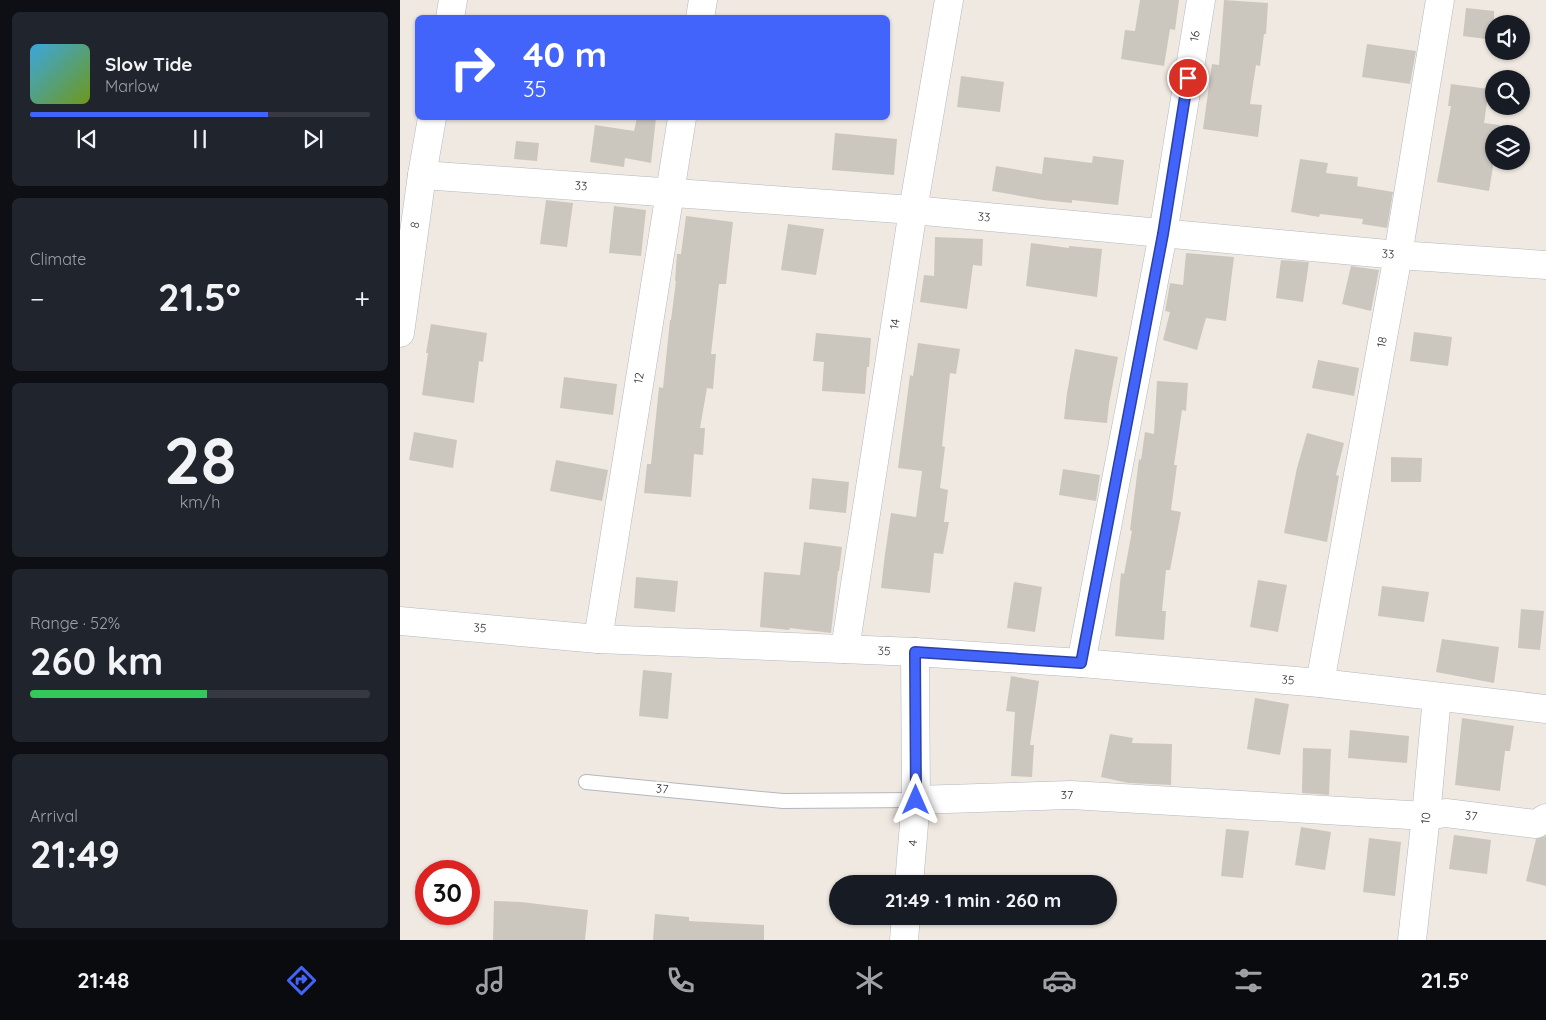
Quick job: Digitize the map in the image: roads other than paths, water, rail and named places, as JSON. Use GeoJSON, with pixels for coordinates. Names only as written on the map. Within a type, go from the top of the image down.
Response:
{"type":"FeatureCollection","features":[{"type":"Feature","properties":{"kind":"street"},"geometry":{"type":"LineString","coordinates":[[450,15],[453,0]]}},
{"type":"Feature","properties":{"kind":"street"},"geometry":{"type":"LineString","coordinates":[[700,15],[703,0]]}},
{"type":"Feature","properties":{"kind":"street","name":"14"},"geometry":{"type":"LineString","coordinates":[[845,649],[913,210],[949,0]]}},
{"type":"Feature","properties":{"kind":"street","name":"16"},"geometry":{"type":"LineString","coordinates":[[1081,663],[1163,234],[1201,0]]}},
{"type":"Feature","properties":{"kind":"street","name":"18"},"geometry":{"type":"LineString","coordinates":[[1320,683],[1398,254],[1440,0]]}},
{"type":"Feature","properties":{"kind":"street","name":"8"},"geometry":{"type":"LineString","coordinates":[[400,333],[432,120]]}},
{"type":"Feature","properties":{"kind":"street","name":"12"},"geometry":{"type":"LineString","coordinates":[[598,639],[682,120]]}},
{"type":"Feature","properties":{"kind":"street","name":"33"},"geometry":{"type":"LineString","coordinates":[[422,175],[913,210],[1163,234],[1546,265]]}},
{"type":"Feature","properties":{"kind":"street","name":"35"},"geometry":{"type":"LineString","coordinates":[[400,621],[598,639],[915,652],[1081,663],[1320,683],[1546,709]]}},
{"type":"Feature","properties":{"kind":"street","name":"4"},"geometry":{"type":"LineString","coordinates":[[910,875],[916,800],[915,652]]}},
{"type":"Feature","properties":{"kind":"street","name":"10"},"geometry":{"type":"LineString","coordinates":[[1412,940],[1426,816],[1436,696]]}},
{"type":"Feature","properties":{"kind":"street","name":"37"},"geometry":{"type":"LineString","coordinates":[[916,800],[1072,795],[1426,816],[1446,813],[1536,824],[1546,818]]}},
{"type":"Feature","properties":{"kind":"street"},"geometry":{"type":"LineString","coordinates":[[904,940],[905,925]]}},
{"type":"Feature","properties":{"kind":"lane","name":"37"},"geometry":{"type":"LineString","coordinates":[[586,782],[783,801],[916,800]]}}]}
